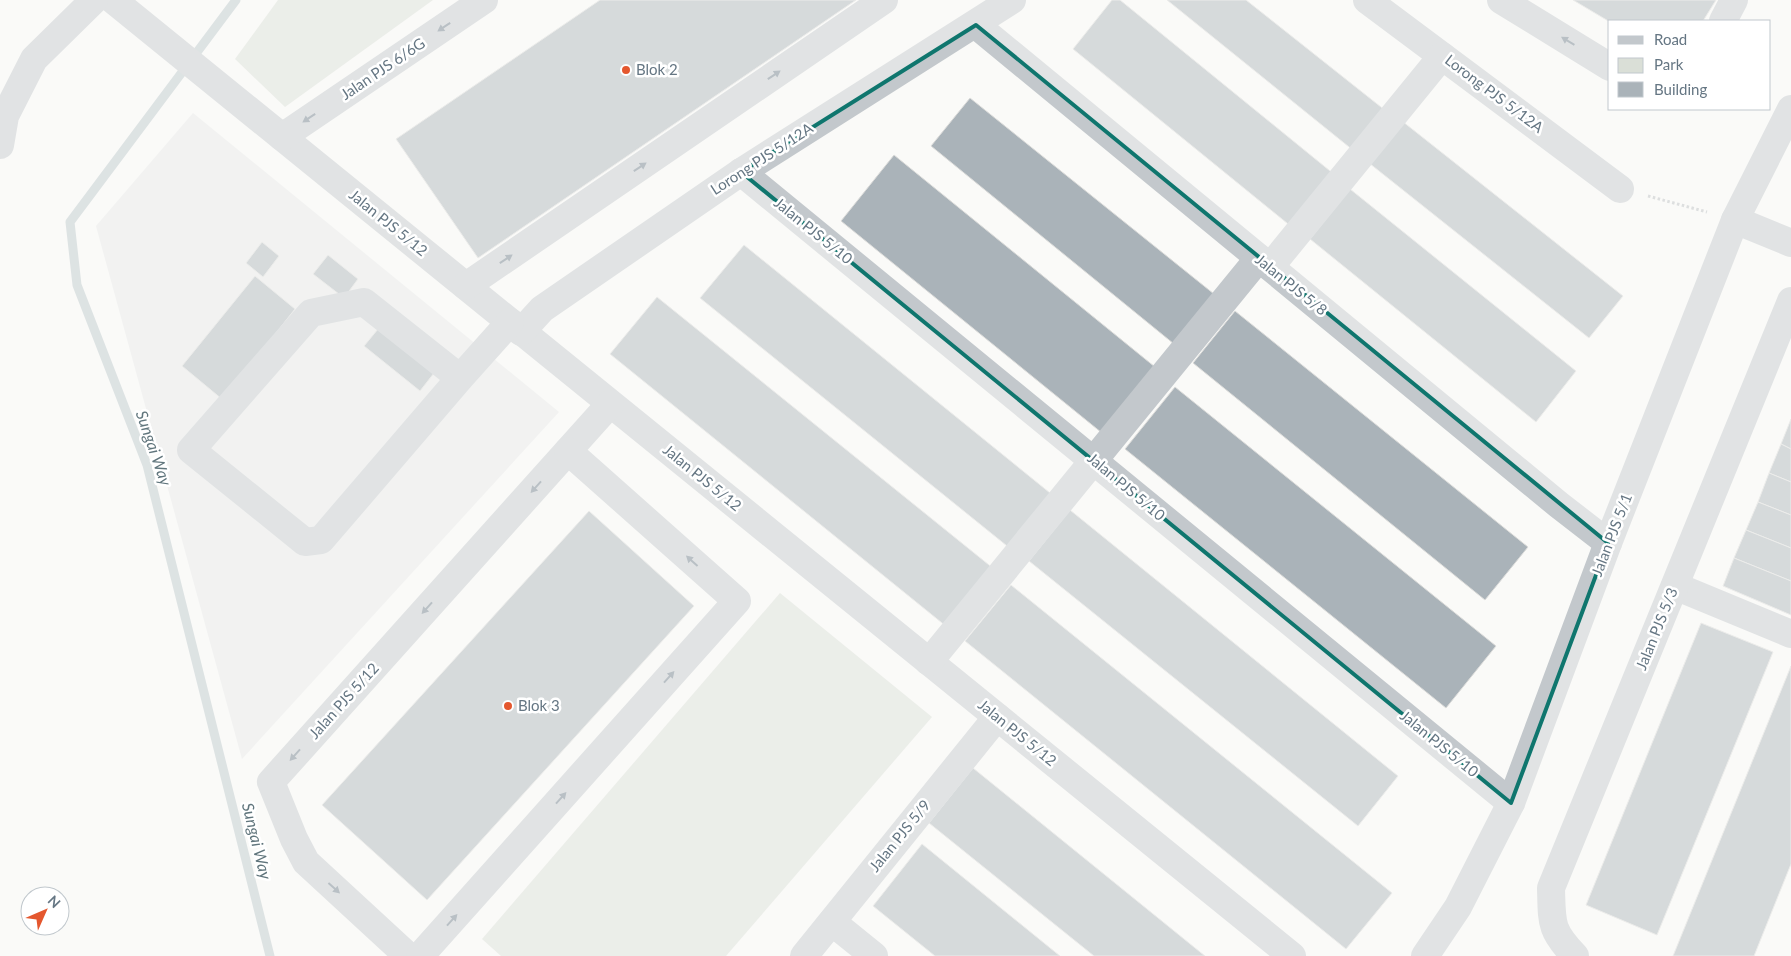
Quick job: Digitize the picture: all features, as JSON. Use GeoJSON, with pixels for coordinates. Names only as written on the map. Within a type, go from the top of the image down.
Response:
{"type":"FeatureCollection","features":[{"type":"Feature","properties":{"kind":"street"},"geometry":{"type":"LineString","coordinates":[[0,145],[5,116],[34,59],[94,0]]}},
{"type":"Feature","properties":{"kind":"street","name":"Jalan PJS 6/6G"},"geometry":{"type":"LineString","coordinates":[[282,137],[484,0]]}},
{"type":"Feature","properties":{"kind":"street"},"geometry":{"type":"LineString","coordinates":[[466,286],[884,0]]}},
{"type":"Feature","properties":{"kind":"street","name":"Lorong PJS 5/12A"},"geometry":{"type":"LineString","coordinates":[[460,378],[364,302],[311,313],[191,450],[305,542],[321,540],[460,378],[516,327],[740,172],[976,25],[1012,0]]}},
{"type":"Feature","properties":{"kind":"street","name":"Lorong PJS 5/12A"},"geometry":{"type":"LineString","coordinates":[[1367,0],[1620,188]]}},
{"type":"Feature","properties":{"kind":"street"},"geometry":{"type":"LineString","coordinates":[[1501,0],[1608,66]]}},
{"type":"Feature","properties":{"kind":"street"},"geometry":{"type":"LineString","coordinates":[[1724,20],[1734,0]]}},
{"type":"Feature","properties":{"kind":"street","name":"Jalan PJS 5/12"},"geometry":{"type":"LineString","coordinates":[[122,3],[164,42],[1292,956]]}},
{"type":"Feature","properties":{"kind":"street","name":"Jalan PJS 5/8"},"geometry":{"type":"LineString","coordinates":[[976,25],[1559,505],[1608,543]]}},
{"type":"Feature","properties":{"kind":"street"},"geometry":{"type":"LineString","coordinates":[[929,662],[1094,460],[1442,56]]}},
{"type":"Feature","properties":{"kind":"street","name":"Jalan PJS 5/1"},"geometry":{"type":"LineString","coordinates":[[1425,956],[1458,907],[1511,803],[1608,543],[1735,220],[1791,109]]}},
{"type":"Feature","properties":{"kind":"street","name":"Jalan PJS 5/10"},"geometry":{"type":"LineString","coordinates":[[740,172],[1511,803]]}},
{"type":"Feature","properties":{"kind":"street"},"geometry":{"type":"LineString","coordinates":[[1735,220],[1791,243]]}},
{"type":"Feature","properties":{"kind":"street","name":"Jalan PJS 5/3"},"geometry":{"type":"LineString","coordinates":[[1575,956],[1561,941],[1554,928],[1551,888],[1791,301]]}},
{"type":"Feature","properties":{"kind":"street"},"geometry":{"type":"LineString","coordinates":[[420,956],[737,601],[568,451],[610,404]]}},
{"type":"Feature","properties":{"kind":"street","name":"Jalan PJS 5/12"},"geometry":{"type":"LineString","coordinates":[[408,956],[306,862],[294,839],[271,782],[568,451]]}},
{"type":"Feature","properties":{"kind":"street"},"geometry":{"type":"LineString","coordinates":[[1675,586],[1791,634]]}},
{"type":"Feature","properties":{"kind":"street","name":"Jalan PJS 5/9"},"geometry":{"type":"LineString","coordinates":[[804,956],[996,717]]}},
{"type":"Feature","properties":{"kind":"street"},"geometry":{"type":"LineString","coordinates":[[832,922],[874,956]]}},
{"type":"Feature","properties":{"kind":"path"},"geometry":{"type":"LineString","coordinates":[[1620,188],[1735,220]]}},
{"type":"Feature","properties":{"kind":"highlighted area"},"geometry":{"type":"Polygon","coordinates":[[[976,25],[1608,543],[1511,803],[1148,505],[741,172],[976,25]]]}},
{"type":"Feature","properties":{"kind":"shaded area"},"geometry":{"type":"Polygon","coordinates":[[[193,113],[559,412],[242,759],[96,226],[193,113]]]}},
{"type":"Feature","properties":{"kind":"green space"},"geometry":{"type":"Polygon","coordinates":[[[278,0],[433,0],[285,107],[235,59],[278,0]]]}},
{"type":"Feature","properties":{"kind":"green space"},"geometry":{"type":"Polygon","coordinates":[[[780,593],[932,717],[726,956],[501,956],[482,939],[780,593]]]}},
{"type":"Feature","properties":{"kind":"building","name":"Blok 2"},"geometry":{"type":"Polygon","coordinates":[[[600,0],[856,0],[478,258],[396,139],[600,0]]]}},
{"type":"Feature","properties":{"kind":"building"},"geometry":{"type":"Polygon","coordinates":[[[1112,0],[1120,0],[1335,175],[1293,228],[1073,49],[1112,0]]]}},
{"type":"Feature","properties":{"kind":"building"},"geometry":{"type":"Polygon","coordinates":[[[1167,0],[1246,0],[1386,111],[1354,151],[1167,0]]]}},
{"type":"Feature","properties":{"kind":"building"},"geometry":{"type":"Polygon","coordinates":[[[1573,0],[1716,0],[1704,20],[1608,21],[1573,0]]]}},
{"type":"Feature","properties":{"kind":"building"},"geometry":{"type":"Polygon","coordinates":[[[970,98],[1214,294],[1174,344],[931,146],[970,98]]]}},
{"type":"Feature","properties":{"kind":"building"},"geometry":{"type":"Polygon","coordinates":[[[1402,121],[1623,296],[1589,338],[1369,163],[1402,121]]]}},
{"type":"Feature","properties":{"kind":"building"},"geometry":{"type":"Polygon","coordinates":[[[894,155],[1155,367],[1102,433],[841,221],[894,155]]]}},
{"type":"Feature","properties":{"kind":"building"},"geometry":{"type":"Polygon","coordinates":[[[1350,189],[1576,371],[1536,422],[1310,239],[1350,189]]]}},
{"type":"Feature","properties":{"kind":"building"},"geometry":{"type":"Polygon","coordinates":[[[262,242],[279,256],[263,277],[246,263],[262,242]]]}},
{"type":"Feature","properties":{"kind":"building"},"geometry":{"type":"Polygon","coordinates":[[[744,245],[1055,497],[1012,550],[700,298],[744,245]]]}},
{"type":"Feature","properties":{"kind":"building"},"geometry":{"type":"Polygon","coordinates":[[[328,255],[358,279],[344,298],[313,274],[328,255]]]}},
{"type":"Feature","properties":{"kind":"building"},"geometry":{"type":"Polygon","coordinates":[[[255,276],[295,309],[223,400],[182,366],[255,276]]]}},
{"type":"Feature","properties":{"kind":"building"},"geometry":{"type":"Polygon","coordinates":[[[657,297],[994,569],[947,627],[610,354],[657,297]]]}},
{"type":"Feature","properties":{"kind":"building"},"geometry":{"type":"Polygon","coordinates":[[[1235,311],[1528,547],[1485,600],[1193,363],[1235,311]]]}},
{"type":"Feature","properties":{"kind":"building"},"geometry":{"type":"Polygon","coordinates":[[[383,323],[438,368],[420,391],[364,346],[383,323]]]}},
{"type":"Feature","properties":{"kind":"building"},"geometry":{"type":"Polygon","coordinates":[[[1175,387],[1496,646],[1446,708],[1125,449],[1175,387]]]}},
{"type":"Feature","properties":{"kind":"building"},"geometry":{"type":"Polygon","coordinates":[[[1791,419],[1791,449],[1781,444],[1791,419]]]}},
{"type":"Feature","properties":{"kind":"building"},"geometry":{"type":"Polygon","coordinates":[[[1781,444],[1791,449],[1791,482],[1769,473],[1781,444]]]}},
{"type":"Feature","properties":{"kind":"building"},"geometry":{"type":"Polygon","coordinates":[[[1769,473],[1791,482],[1791,515],[1758,502],[1769,473]]]}},
{"type":"Feature","properties":{"kind":"building"},"geometry":{"type":"Polygon","coordinates":[[[1758,502],[1791,515],[1791,548],[1746,530],[1758,502]]]}},
{"type":"Feature","properties":{"kind":"building"},"geometry":{"type":"Polygon","coordinates":[[[1070,510],[1398,776],[1358,826],[1029,561],[1070,510]]]}},
{"type":"Feature","properties":{"kind":"building","name":"Blok 3"},"geometry":{"type":"Polygon","coordinates":[[[589,511],[694,606],[427,900],[322,805],[589,511]]]}},
{"type":"Feature","properties":{"kind":"building"},"geometry":{"type":"Polygon","coordinates":[[[1746,530],[1791,548],[1791,581],[1734,558],[1746,530]]]}},
{"type":"Feature","properties":{"kind":"building"},"geometry":{"type":"Polygon","coordinates":[[[1734,558],[1791,581],[1791,615],[1723,586],[1734,558]]]}},
{"type":"Feature","properties":{"kind":"building"},"geometry":{"type":"Polygon","coordinates":[[[1011,585],[1392,893],[1346,949],[965,641],[1011,585]]]}},
{"type":"Feature","properties":{"kind":"building"},"geometry":{"type":"Polygon","coordinates":[[[1701,623],[1773,652],[1657,935],[1586,905],[1701,623]]]}},
{"type":"Feature","properties":{"kind":"building"},"geometry":{"type":"Polygon","coordinates":[[[1791,666],[1791,864],[1754,956],[1673,956],[1791,666]]]}},
{"type":"Feature","properties":{"kind":"building"},"geometry":{"type":"Polygon","coordinates":[[[973,768],[1205,956],[1094,956],[929,823],[973,768]]]}},
{"type":"Feature","properties":{"kind":"building"},"geometry":{"type":"Polygon","coordinates":[[[922,844],[1060,956],[935,956],[873,906],[922,844]]]}},
{"type":"Feature","properties":{"kind":"waterway","name":"Sungai Way"},"geometry":{"type":"LineString","coordinates":[[236,0],[70,222],[77,285],[147,465],[270,956]]}},
{"type":"Feature","properties":{"kind":"place","name":"Blok 2"},"geometry":{"type":"Point","coordinates":[626,70]}},
{"type":"Feature","properties":{"kind":"place","name":"Blok 3"},"geometry":{"type":"Point","coordinates":[508,706]}}]}
